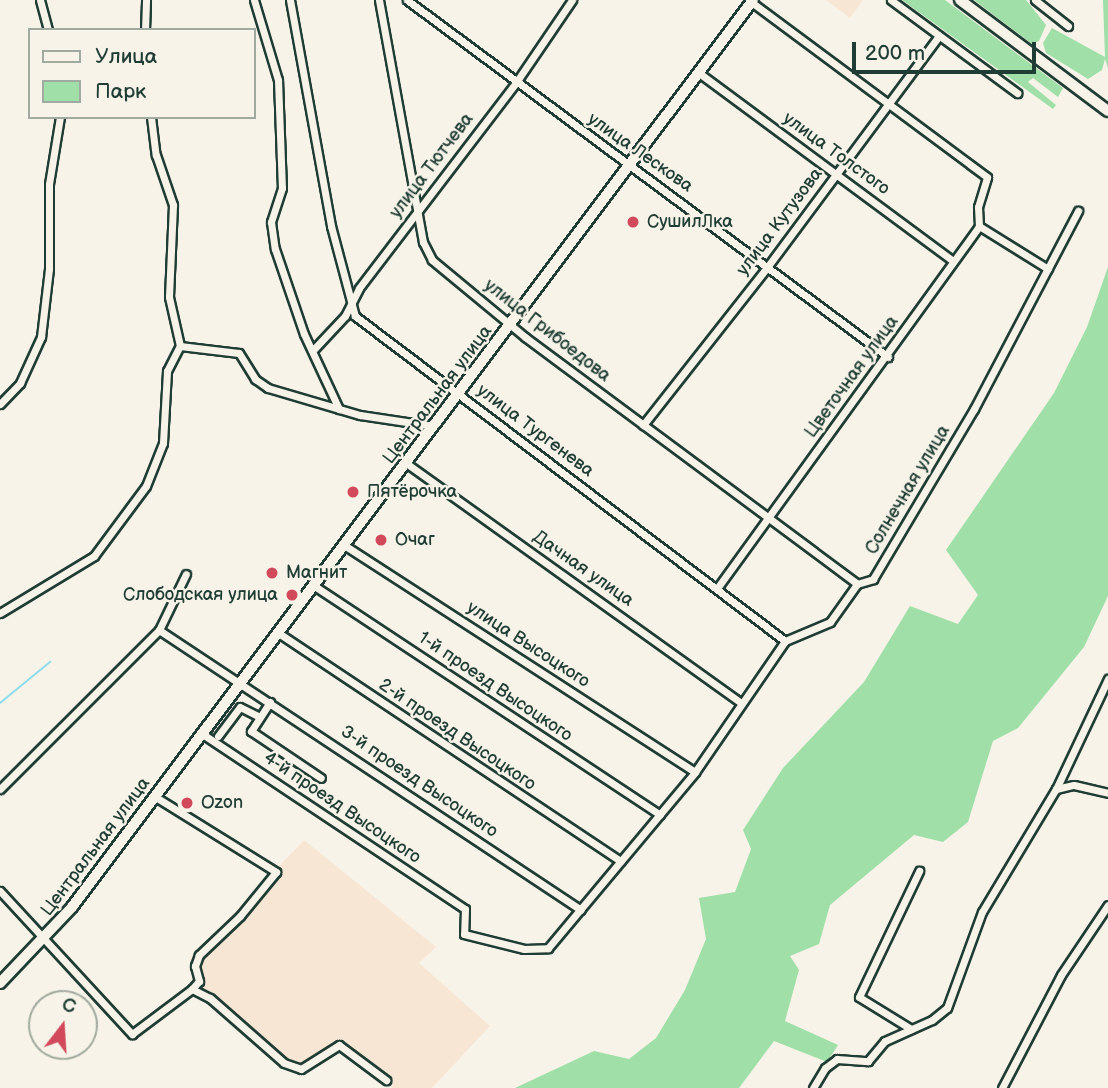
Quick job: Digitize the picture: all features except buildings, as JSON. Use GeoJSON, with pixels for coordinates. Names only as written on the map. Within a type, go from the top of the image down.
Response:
{"type":"FeatureCollection","features":[{"type":"Feature","properties":{"kind":"main road"},"geometry":{"type":"LineString","coordinates":[[960,0],[1108,111]]}},
{"type":"Feature","properties":{"kind":"street"},"geometry":{"type":"LineString","coordinates":[[40,0],[47,28]]}},
{"type":"Feature","properties":{"kind":"street"},"geometry":{"type":"LineString","coordinates":[[145,28],[146,0]]}},
{"type":"Feature","properties":{"kind":"street"},"geometry":{"type":"LineString","coordinates":[[254,0],[278,80],[282,175],[271,222],[275,249],[304,334],[314,349],[339,409]]}},
{"type":"Feature","properties":{"kind":"street"},"geometry":{"type":"LineString","coordinates":[[290,0],[349,306]]}},
{"type":"Feature","properties":{"kind":"street","name":"улица Грибоедова"},"geometry":{"type":"LineString","coordinates":[[379,0],[424,242],[432,260],[643,425],[857,584]]}},
{"type":"Feature","properties":{"kind":"street","name":"улица Лескова"},"geometry":{"type":"LineString","coordinates":[[407,0],[888,357]]}},
{"type":"Feature","properties":{"kind":"street","name":"улица Тютчева"},"geometry":{"type":"LineString","coordinates":[[314,349],[345,316],[349,306],[418,210],[517,81],[572,0]]}},
{"type":"Feature","properties":{"kind":"street"},"geometry":{"type":"LineString","coordinates":[[891,0],[1017,93]]}},
{"type":"Feature","properties":{"kind":"street"},"geometry":{"type":"LineString","coordinates":[[1035,0],[1068,26]]}},
{"type":"Feature","properties":{"kind":"street"},"geometry":{"type":"LineString","coordinates":[[752,1],[987,177],[978,207],[979,226],[1048,269]]}},
{"type":"Feature","properties":{"kind":"street","name":"Центральная улица"},"geometry":{"type":"LineString","coordinates":[[0,984],[44,941],[512,324],[752,1]]}},
{"type":"Feature","properties":{"kind":"street","name":"улица Кутузова"},"geometry":{"type":"LineString","coordinates":[[643,425],[768,266],[939,36]]}},
{"type":"Feature","properties":{"kind":"street","name":"улица Толстого"},"geometry":{"type":"LineString","coordinates":[[699,73],[953,261]]}},
{"type":"Feature","properties":{"kind":"street"},"geometry":{"type":"LineString","coordinates":[[0,404],[20,383],[41,337],[49,269],[50,184],[60,119]]}},
{"type":"Feature","properties":{"kind":"street"},"geometry":{"type":"LineString","coordinates":[[0,613],[94,556],[146,486],[163,443],[167,371],[180,346],[169,297],[173,205],[156,155],[151,119]]}},
{"type":"Feature","properties":{"kind":"street","name":"Солнечная улица"},"geometry":{"type":"LineString","coordinates":[[785,641],[830,622],[857,584],[873,579],[895,547],[1078,211]]}},
{"type":"Feature","properties":{"kind":"street","name":"Цветочная улица"},"geometry":{"type":"LineString","coordinates":[[718,587],[767,516],[888,357],[979,226]]}},
{"type":"Feature","properties":{"kind":"street","name":"улица Тургенева"},"geometry":{"type":"LineString","coordinates":[[349,306],[355,316],[718,587],[785,641]]}},
{"type":"Feature","properties":{"kind":"street"},"geometry":{"type":"LineString","coordinates":[[180,346],[239,353],[256,379],[268,388],[339,409],[433,426]]}},
{"type":"Feature","properties":{"kind":"street","name":"Дачная улица"},"geometry":{"type":"LineString","coordinates":[[406,463],[740,702]]}},
{"type":"Feature","properties":{"kind":"street","name":"улица Высоцкого"},"geometry":{"type":"LineString","coordinates":[[344,545],[695,772]]}},
{"type":"Feature","properties":{"kind":"street"},"geometry":{"type":"LineString","coordinates":[[0,789],[159,630],[186,574]]}},
{"type":"Feature","properties":{"kind":"street","name":"1-й проезд Высоцкого"},"geometry":{"type":"LineString","coordinates":[[313,585],[660,815]]}},
{"type":"Feature","properties":{"kind":"street","name":"3-й проезд Высоцкого"},"geometry":{"type":"LineString","coordinates":[[159,630],[581,909]]}},
{"type":"Feature","properties":{"kind":"street","name":"2-й проезд Высоцкого"},"geometry":{"type":"LineString","coordinates":[[276,632],[621,861]]}},
{"type":"Feature","properties":{"kind":"street"},"geometry":{"type":"LineString","coordinates":[[581,909],[727,731],[740,702],[785,641]]}},
{"type":"Feature","properties":{"kind":"street"},"geometry":{"type":"LineString","coordinates":[[813,1088],[825,1068],[837,1059],[868,1060],[885,1041],[947,1008],[982,912],[1056,789],[1108,679]]}},
{"type":"Feature","properties":{"kind":"street"},"geometry":{"type":"LineString","coordinates":[[270,702],[251,731],[321,778]]}},
{"type":"Feature","properties":{"kind":"street"},"geometry":{"type":"LineString","coordinates":[[218,736],[240,707],[260,717]]}},
{"type":"Feature","properties":{"kind":"street","name":"4-й проезд Высоцкого"},"geometry":{"type":"LineString","coordinates":[[201,733],[465,909],[464,934],[541,950],[556,943],[581,909]]}},
{"type":"Feature","properties":{"kind":"street"},"geometry":{"type":"LineString","coordinates":[[1056,789],[1074,785],[1108,793]]}},
{"type":"Feature","properties":{"kind":"street"},"geometry":{"type":"LineString","coordinates":[[0,891],[132,1034],[192,989],[199,981],[195,966],[199,955],[240,916],[276,872],[154,796]]}},
{"type":"Feature","properties":{"kind":"street"},"geometry":{"type":"LineString","coordinates":[[911,1029],[859,997],[919,871]]}},
{"type":"Feature","properties":{"kind":"street"},"geometry":{"type":"LineString","coordinates":[[1002,1088],[1036,1031],[1061,975],[1108,905]]}},
{"type":"Feature","properties":{"kind":"street"},"geometry":{"type":"LineString","coordinates":[[192,989],[210,998],[284,1063],[301,1069],[339,1045],[386,1080]]}},
{"type":"Feature","properties":{"kind":"shaded area"},"geometry":{"type":"Polygon","coordinates":[[[826,0],[863,0],[850,18],[826,0]]]}},
{"type":"Feature","properties":{"kind":"shaded area"},"geometry":{"type":"Polygon","coordinates":[[[304,840],[436,947],[419,963],[490,1026],[432,1088],[393,1088],[338,1047],[301,1069],[287,1067],[193,991],[190,959],[304,840]]]}},
{"type":"Feature","properties":{"kind":"green space"},"geometry":{"type":"Polygon","coordinates":[[[902,0],[945,0],[1063,88],[1058,97],[1033,78],[1028,82],[1056,105],[1053,109],[902,0]]]}},
{"type":"Feature","properties":{"kind":"green space"},"geometry":{"type":"Polygon","coordinates":[[[974,0],[1026,0],[1046,25],[1039,41],[1032,44],[974,0]]]}},
{"type":"Feature","properties":{"kind":"green space"},"geometry":{"type":"Polygon","coordinates":[[[1103,0],[1108,0],[1108,68],[1105,59],[1102,70],[1088,79],[1046,53],[1043,43],[1052,28],[1105,57],[1103,0]]]}},
{"type":"Feature","properties":{"kind":"green space"},"geometry":{"type":"Polygon","coordinates":[[[1108,267],[1108,596],[1084,647],[1018,728],[993,741],[968,822],[943,842],[914,835],[830,905],[819,944],[790,956],[799,970],[785,1021],[838,1045],[827,1062],[774,1041],[739,1088],[515,1088],[594,1051],[629,1059],[656,1038],[685,990],[706,939],[699,898],[735,892],[751,849],[743,830],[783,768],[864,682],[910,606],[958,624],[978,595],[946,550],[1054,393],[1087,327],[1108,267]]]}},
{"type":"Feature","properties":{"kind":"waterway"},"geometry":{"type":"LineString","coordinates":[[0,703],[50,662]]}},
{"type":"Feature","properties":{"kind":"place","name":"СушилЛка"},"geometry":{"type":"Point","coordinates":[633,222]}},
{"type":"Feature","properties":{"kind":"place","name":"Пятёрочка"},"geometry":{"type":"Point","coordinates":[353,492]}},
{"type":"Feature","properties":{"kind":"place","name":"Очаг"},"geometry":{"type":"Point","coordinates":[381,540]}},
{"type":"Feature","properties":{"kind":"place","name":"Магнит"},"geometry":{"type":"Point","coordinates":[272,573]}},
{"type":"Feature","properties":{"kind":"place","name":"Слободская улица"},"geometry":{"type":"Point","coordinates":[292,595]}},
{"type":"Feature","properties":{"kind":"place","name":"Ozon"},"geometry":{"type":"Point","coordinates":[187,803]}}]}
